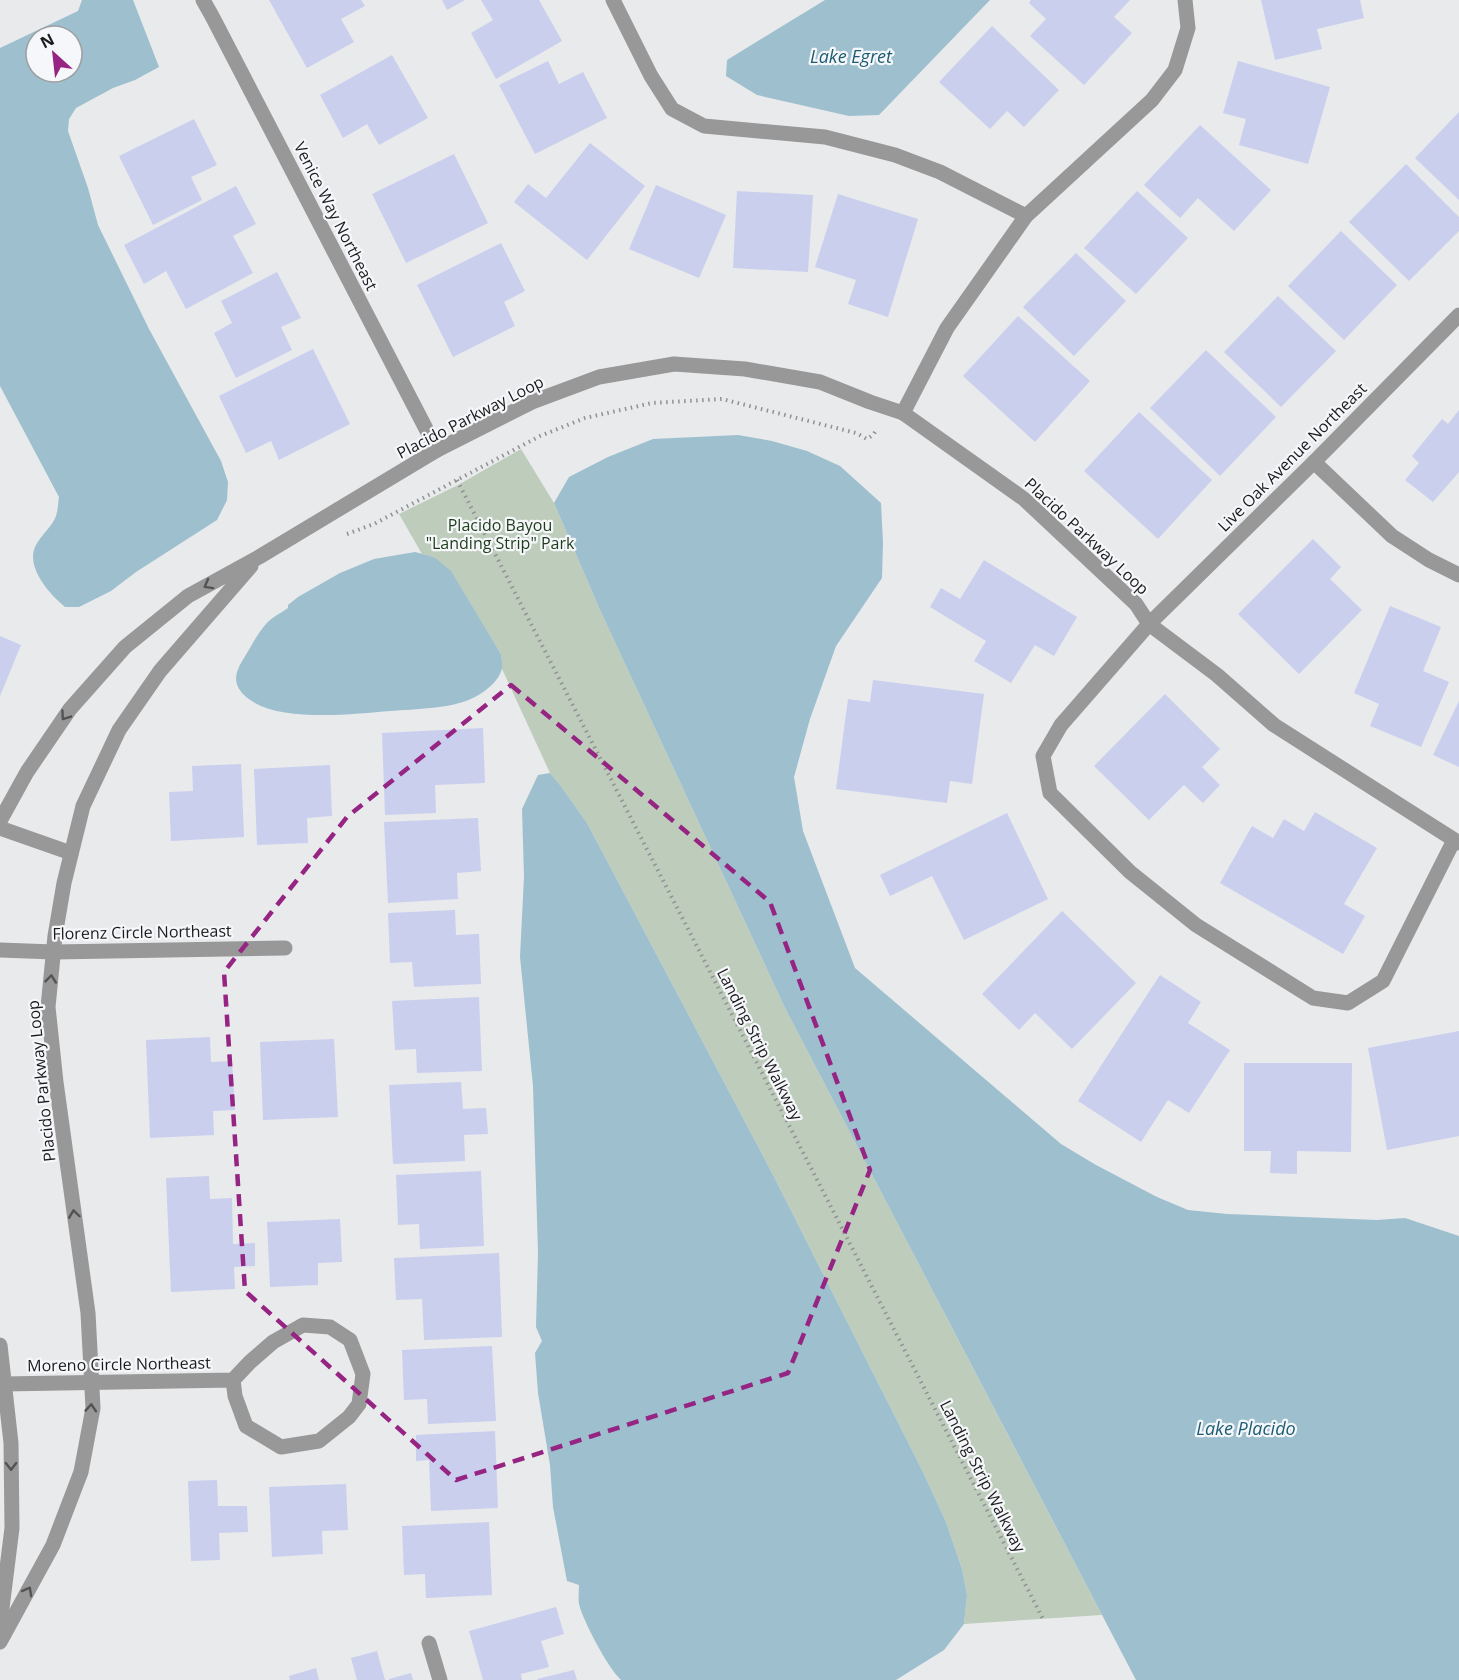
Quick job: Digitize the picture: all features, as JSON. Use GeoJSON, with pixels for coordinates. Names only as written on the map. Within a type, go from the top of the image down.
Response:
{"type":"FeatureCollection","features":[{"type":"Feature","properties":{"kind":"street","name":"Venice Way Northeast"},"geometry":{"type":"LineString","coordinates":[[202,0],[213,16],[437,450]]}},
{"type":"Feature","properties":{"kind":"street"},"geometry":{"type":"LineString","coordinates":[[613,0],[651,76],[672,109],[704,126],[825,137],[895,155],[940,172],[1026,216]]}},
{"type":"Feature","properties":{"kind":"street"},"geometry":{"type":"LineString","coordinates":[[903,413],[947,328],[1026,216],[1152,100],[1175,70],[1188,28],[1185,0]]}},
{"type":"Feature","properties":{"kind":"street","name":"Live Oak Avenue Northeast"},"geometry":{"type":"LineString","coordinates":[[1457,842],[1383,981],[1348,1003],[1313,998],[1196,925],[1130,872],[1050,793],[1043,756],[1061,725],[1149,624],[1459,315]]}},
{"type":"Feature","properties":{"kind":"street","name":"Placido Parkway Loop"},"geometry":{"type":"LineString","coordinates":[[0,821],[27,772],[70,708],[125,647],[188,596],[437,450],[532,402],[599,377],[674,364],[745,369],[820,382],[903,413],[1024,499],[1136,604],[1149,624],[1217,675],[1274,725],[1457,842]]}},
{"type":"Feature","properties":{"kind":"street"},"geometry":{"type":"LineString","coordinates":[[1314,462],[1392,536],[1429,560],[1459,575]]}},
{"type":"Feature","properties":{"kind":"street","name":"Placido Parkway Loop"},"geometry":{"type":"LineString","coordinates":[[0,1642],[53,1545],[81,1472],[93,1408],[88,1313],[48,1007],[64,883],[71,853],[83,806],[119,730],[160,671],[259,556]]}},
{"type":"Feature","properties":{"kind":"street"},"geometry":{"type":"LineString","coordinates":[[0,828],[71,853]]}},
{"type":"Feature","properties":{"kind":"street","name":"Florenz Circle Northeast"},"geometry":{"type":"LineString","coordinates":[[0,950],[54,952],[285,948]]}},
{"type":"Feature","properties":{"kind":"street","name":"Moreno Circle Northeast"},"geometry":{"type":"LineString","coordinates":[[4,1384],[233,1380],[273,1342],[303,1325],[330,1327],[350,1340],[363,1374],[359,1404],[349,1417],[319,1441],[281,1447],[246,1426],[235,1396],[233,1380]]}},
{"type":"Feature","properties":{"kind":"street"},"geometry":{"type":"LineString","coordinates":[[0,1345],[11,1443],[12,1528],[0,1624]]}},
{"type":"Feature","properties":{"kind":"street"},"geometry":{"type":"LineString","coordinates":[[429,1643],[440,1680]]}},
{"type":"Feature","properties":{"kind":"path"},"geometry":{"type":"LineString","coordinates":[[341,536],[374,524],[540,436],[585,418],[652,403],[722,399],[856,433],[867,439],[873,435],[888,408]]}},
{"type":"Feature","properties":{"kind":"path","name":"Landing Strip Walkway"},"geometry":{"type":"LineString","coordinates":[[457,480],[1043,1619]]}},
{"type":"Feature","properties":{"kind":"highlighted area"},"geometry":{"type":"Polygon","coordinates":[[[511,685],[770,902],[870,1170],[788,1373],[456,1480],[245,1291],[224,972],[347,817],[511,685]]]}},
{"type":"Feature","properties":{"kind":"green space","name":"Placido Bayou \"Landing Strip\" Park"},"geometry":{"type":"Polygon","coordinates":[[[521,449],[554,503],[600,610],[785,1008],[1102,1615],[964,1624],[967,1595],[962,1569],[946,1522],[772,1173],[587,823],[550,773],[502,669],[501,654],[462,590],[434,557],[422,554],[399,514],[458,485],[521,449]]]}},
{"type":"Feature","properties":{"kind":"water"},"geometry":{"type":"Polygon","coordinates":[[[82,0],[133,0],[159,67],[76,108],[69,119],[68,131],[98,225],[149,329],[221,461],[228,482],[227,500],[217,520],[136,572],[111,591],[79,607],[65,607],[53,596],[41,580],[34,564],[35,547],[56,516],[59,497],[0,386],[0,48],[24,37],[24,84],[84,84],[84,24],[51,24],[78,11],[82,0]]]}},
{"type":"Feature","properties":{"kind":"water","name":"Lake Egret"},"geometry":{"type":"Polygon","coordinates":[[[825,0],[990,0],[879,115],[849,116],[757,95],[726,76],[727,60],[825,0]]]}},
{"type":"Feature","properties":{"kind":"water","name":"Lake Placido"},"geometry":{"type":"Polygon","coordinates":[[[738,435],[772,441],[807,451],[840,466],[881,503],[882,578],[836,646],[810,719],[794,777],[803,831],[855,968],[1061,1144],[1157,1197],[1188,1210],[1227,1214],[1377,1220],[1405,1218],[1459,1236],[1459,1680],[1136,1680],[785,1008],[600,610],[554,503],[569,477],[608,457],[653,439],[738,435]]]}},
{"type":"Feature","properties":{"kind":"water"},"geometry":{"type":"Polygon","coordinates":[[[415,552],[434,557],[451,571],[501,654],[501,672],[487,689],[466,701],[445,706],[335,715],[293,714],[274,710],[257,704],[240,691],[236,682],[237,673],[257,636],[268,622],[288,608],[288,605],[298,597],[340,573],[374,559],[415,552]]]}},
{"type":"Feature","properties":{"kind":"water"},"geometry":{"type":"Polygon","coordinates":[[[550,773],[587,823],[772,1173],[946,1522],[962,1569],[967,1595],[964,1624],[944,1650],[896,1680],[621,1680],[603,1655],[585,1621],[579,1604],[579,1585],[567,1581],[553,1507],[550,1465],[538,1393],[535,1353],[542,1341],[536,1327],[538,1253],[533,1086],[520,957],[524,877],[522,809],[538,775],[550,773]]]}},
{"type":"Feature","properties":{"kind":"building"},"geometry":{"type":"Polygon","coordinates":[[[269,0],[361,0],[365,6],[341,19],[354,42],[307,68],[269,0]]]}},
{"type":"Feature","properties":{"kind":"building"},"geometry":{"type":"Polygon","coordinates":[[[442,0],[465,0],[447,10],[442,0]]]}},
{"type":"Feature","properties":{"kind":"building"},"geometry":{"type":"Polygon","coordinates":[[[481,0],[539,0],[562,41],[496,79],[471,33],[493,20],[481,0]]]}},
{"type":"Feature","properties":{"kind":"building"},"geometry":{"type":"Polygon","coordinates":[[[1031,0],[1130,0],[1114,17],[1132,33],[1084,85],[1030,36],[1046,19],[1029,3],[1031,0]]]}},
{"type":"Feature","properties":{"kind":"building"},"geometry":{"type":"Polygon","coordinates":[[[1261,0],[1360,0],[1364,18],[1317,29],[1322,49],[1275,60],[1261,0]]]}},
{"type":"Feature","properties":{"kind":"building"},"geometry":{"type":"Polygon","coordinates":[[[992,26],[1059,90],[1024,127],[1007,111],[990,129],[939,82],[992,26]]]}},
{"type":"Feature","properties":{"kind":"building"},"geometry":{"type":"Polygon","coordinates":[[[392,55],[428,118],[379,145],[367,124],[343,138],[320,95],[392,55]]]}},
{"type":"Feature","properties":{"kind":"building"},"geometry":{"type":"Polygon","coordinates":[[[548,61],[559,84],[583,72],[607,118],[535,154],[499,85],[548,61]]]}},
{"type":"Feature","properties":{"kind":"building"},"geometry":{"type":"Polygon","coordinates":[[[1238,61],[1330,87],[1308,164],[1239,145],[1246,119],[1223,113],[1238,61]]]}},
{"type":"Feature","properties":{"kind":"building"},"geometry":{"type":"Polygon","coordinates":[[[1459,112],[1459,200],[1415,158],[1459,112]]]}},
{"type":"Feature","properties":{"kind":"building"},"geometry":{"type":"Polygon","coordinates":[[[194,119],[217,165],[191,177],[202,200],[153,225],[119,156],[194,119]]]}},
{"type":"Feature","properties":{"kind":"building"},"geometry":{"type":"Polygon","coordinates":[[[1200,125],[1271,190],[1234,231],[1198,198],[1180,218],[1144,185],[1200,125]]]}},
{"type":"Feature","properties":{"kind":"building"},"geometry":{"type":"Polygon","coordinates":[[[590,143],[645,186],[587,260],[514,202],[528,184],[546,198],[590,143]]]}},
{"type":"Feature","properties":{"kind":"building"},"geometry":{"type":"Polygon","coordinates":[[[454,154],[488,223],[406,263],[372,194],[454,154]]]}},
{"type":"Feature","properties":{"kind":"building"},"geometry":{"type":"Polygon","coordinates":[[[1406,164],[1459,217],[1459,231],[1409,281],[1349,222],[1406,164]]]}},
{"type":"Feature","properties":{"kind":"building"},"geometry":{"type":"Polygon","coordinates":[[[656,185],[726,215],[699,278],[629,249],[656,185]]]}},
{"type":"Feature","properties":{"kind":"building"},"geometry":{"type":"Polygon","coordinates":[[[236,186],[256,224],[233,236],[253,273],[186,309],[166,271],[144,284],[124,245],[236,186]]]}},
{"type":"Feature","properties":{"kind":"building"},"geometry":{"type":"Polygon","coordinates":[[[737,191],[813,195],[808,272],[733,268],[737,191]]]}},
{"type":"Feature","properties":{"kind":"building"},"geometry":{"type":"Polygon","coordinates":[[[1137,191],[1188,238],[1136,294],[1084,248],[1137,191]]]}},
{"type":"Feature","properties":{"kind":"building"},"geometry":{"type":"Polygon","coordinates":[[[838,194],[918,219],[888,317],[848,304],[856,280],[815,267],[838,194]]]}},
{"type":"Feature","properties":{"kind":"building"},"geometry":{"type":"Polygon","coordinates":[[[1341,231],[1397,285],[1344,340],[1288,286],[1341,231]]]}},
{"type":"Feature","properties":{"kind":"building"},"geometry":{"type":"Polygon","coordinates":[[[501,243],[525,291],[504,302],[515,326],[453,357],[417,285],[501,243]]]}},
{"type":"Feature","properties":{"kind":"building"},"geometry":{"type":"Polygon","coordinates":[[[1076,253],[1126,301],[1074,356],[1023,307],[1076,253]]]}},
{"type":"Feature","properties":{"kind":"building"},"geometry":{"type":"Polygon","coordinates":[[[277,272],[301,318],[281,327],[292,350],[236,378],[214,333],[232,323],[221,301],[277,272]]]}},
{"type":"Feature","properties":{"kind":"building"},"geometry":{"type":"Polygon","coordinates":[[[1278,296],[1336,351],[1281,407],[1224,352],[1278,296]]]}},
{"type":"Feature","properties":{"kind":"building"},"geometry":{"type":"Polygon","coordinates":[[[1018,316],[1090,381],[1035,442],[963,376],[1018,316]]]}},
{"type":"Feature","properties":{"kind":"building"},"geometry":{"type":"Polygon","coordinates":[[[313,349],[350,424],[279,460],[271,441],[246,453],[219,396],[313,349]]]}},
{"type":"Feature","properties":{"kind":"building"},"geometry":{"type":"Polygon","coordinates":[[[1206,350],[1276,417],[1220,476],[1150,408],[1206,350]]]}},
{"type":"Feature","properties":{"kind":"building"},"geometry":{"type":"Polygon","coordinates":[[[1459,410],[1459,472],[1433,502],[1405,480],[1419,463],[1412,456],[1442,419],[1448,424],[1459,410]]]}},
{"type":"Feature","properties":{"kind":"building"},"geometry":{"type":"Polygon","coordinates":[[[1139,412],[1212,480],[1158,539],[1084,471],[1139,412]]]}},
{"type":"Feature","properties":{"kind":"building"},"geometry":{"type":"Polygon","coordinates":[[[1313,539],[1341,567],[1330,579],[1362,610],[1299,674],[1238,614],[1313,539]]]}},
{"type":"Feature","properties":{"kind":"building"},"geometry":{"type":"Polygon","coordinates":[[[984,560],[1077,617],[1054,656],[1035,645],[1011,683],[974,661],[986,641],[930,607],[941,588],[960,599],[984,560]]]}},
{"type":"Feature","properties":{"kind":"building"},"geometry":{"type":"Polygon","coordinates":[[[1390,606],[1441,627],[1423,671],[1449,682],[1421,747],[1370,726],[1379,704],[1354,693],[1390,606]]]}},
{"type":"Feature","properties":{"kind":"building"},"geometry":{"type":"Polygon","coordinates":[[[0,636],[21,645],[0,696],[0,636]]]}},
{"type":"Feature","properties":{"kind":"building"},"geometry":{"type":"Polygon","coordinates":[[[873,680],[984,694],[972,784],[950,781],[947,803],[836,789],[848,699],[870,702],[873,680]]]}},
{"type":"Feature","properties":{"kind":"building"},"geometry":{"type":"Polygon","coordinates":[[[1165,694],[1220,749],[1202,767],[1220,785],[1203,803],[1184,785],[1149,820],[1094,766],[1165,694]]]}},
{"type":"Feature","properties":{"kind":"building"},"geometry":{"type":"Polygon","coordinates":[[[1459,701],[1459,767],[1433,755],[1459,701]]]}},
{"type":"Feature","properties":{"kind":"building"},"geometry":{"type":"Polygon","coordinates":[[[483,728],[485,783],[435,785],[436,813],[385,815],[382,733],[483,728]]]}},
{"type":"Feature","properties":{"kind":"building"},"geometry":{"type":"Polygon","coordinates":[[[241,764],[244,837],[171,841],[169,792],[193,791],[192,766],[241,764]]]}},
{"type":"Feature","properties":{"kind":"building"},"geometry":{"type":"Polygon","coordinates":[[[330,765],[332,816],[307,818],[308,843],[257,845],[254,769],[330,765]]]}},
{"type":"Feature","properties":{"kind":"building"},"geometry":{"type":"Polygon","coordinates":[[[1315,812],[1377,848],[1344,904],[1365,916],[1343,954],[1220,883],[1252,826],[1273,838],[1284,819],[1304,831],[1315,812]]]}},
{"type":"Feature","properties":{"kind":"building"},"geometry":{"type":"Polygon","coordinates":[[[1007,813],[1048,899],[964,940],[932,876],[890,896],[880,875],[1007,813]]]}},
{"type":"Feature","properties":{"kind":"building"},"geometry":{"type":"Polygon","coordinates":[[[478,818],[481,871],[457,873],[458,899],[388,903],[384,822],[478,818]]]}},
{"type":"Feature","properties":{"kind":"building"},"geometry":{"type":"Polygon","coordinates":[[[455,910],[456,935],[479,934],[481,984],[414,987],[412,962],[390,963],[388,913],[455,910]]]}},
{"type":"Feature","properties":{"kind":"building"},"geometry":{"type":"Polygon","coordinates":[[[1062,911],[1136,983],[1072,1049],[1035,1013],[1019,1030],[982,994],[1062,911]]]}},
{"type":"Feature","properties":{"kind":"building"},"geometry":{"type":"Polygon","coordinates":[[[1160,975],[1201,1002],[1188,1023],[1230,1050],[1189,1113],[1168,1100],[1141,1142],[1078,1101],[1160,975]]]}},
{"type":"Feature","properties":{"kind":"building"},"geometry":{"type":"Polygon","coordinates":[[[479,997],[482,1071],[417,1073],[416,1049],[395,1050],[392,1001],[479,997]]]}},
{"type":"Feature","properties":{"kind":"building"},"geometry":{"type":"Polygon","coordinates":[[[1459,1031],[1459,1136],[1387,1150],[1368,1048],[1459,1031]]]}},
{"type":"Feature","properties":{"kind":"building"},"geometry":{"type":"Polygon","coordinates":[[[210,1037],[211,1062],[232,1061],[235,1110],[213,1111],[214,1135],[150,1138],[146,1040],[210,1037]]]}},
{"type":"Feature","properties":{"kind":"building"},"geometry":{"type":"Polygon","coordinates":[[[334,1039],[338,1117],[263,1120],[260,1042],[334,1039]]]}},
{"type":"Feature","properties":{"kind":"building"},"geometry":{"type":"Polygon","coordinates":[[[1244,1063],[1352,1063],[1351,1152],[1297,1151],[1297,1174],[1270,1173],[1271,1151],[1244,1151],[1244,1063]]]}},
{"type":"Feature","properties":{"kind":"building"},"geometry":{"type":"Polygon","coordinates":[[[461,1082],[463,1109],[486,1108],[488,1134],[464,1135],[465,1161],[393,1164],[389,1085],[461,1082]]]}},
{"type":"Feature","properties":{"kind":"building"},"geometry":{"type":"Polygon","coordinates":[[[481,1171],[484,1246],[420,1249],[419,1224],[398,1225],[396,1175],[481,1171]]]}},
{"type":"Feature","properties":{"kind":"building"},"geometry":{"type":"Polygon","coordinates":[[[209,1176],[210,1199],[232,1198],[233,1244],[255,1243],[255,1266],[234,1267],[235,1289],[171,1292],[166,1178],[209,1176]]]}},
{"type":"Feature","properties":{"kind":"building"},"geometry":{"type":"Polygon","coordinates":[[[340,1219],[342,1262],[318,1263],[318,1285],[270,1287],[267,1222],[340,1219]]]}},
{"type":"Feature","properties":{"kind":"building"},"geometry":{"type":"Polygon","coordinates":[[[499,1253],[502,1337],[424,1340],[422,1299],[396,1300],[394,1258],[499,1253]]]}},
{"type":"Feature","properties":{"kind":"building"},"geometry":{"type":"Polygon","coordinates":[[[492,1346],[496,1421],[428,1424],[427,1399],[404,1400],[402,1350],[492,1346]]]}},
{"type":"Feature","properties":{"kind":"building"},"geometry":{"type":"Polygon","coordinates":[[[495,1431],[498,1508],[431,1511],[429,1460],[416,1461],[416,1435],[495,1431]]]}},
{"type":"Feature","properties":{"kind":"building"},"geometry":{"type":"Polygon","coordinates":[[[217,1480],[218,1506],[247,1506],[248,1532],[219,1533],[220,1560],[191,1561],[188,1481],[217,1480]]]}},
{"type":"Feature","properties":{"kind":"building"},"geometry":{"type":"Polygon","coordinates":[[[346,1484],[348,1530],[322,1531],[323,1554],[272,1557],[269,1487],[346,1484]]]}},
{"type":"Feature","properties":{"kind":"building"},"geometry":{"type":"Polygon","coordinates":[[[489,1522],[492,1595],[426,1598],[425,1574],[404,1575],[402,1526],[489,1522]]]}},
{"type":"Feature","properties":{"kind":"building"},"geometry":{"type":"Polygon","coordinates":[[[556,1607],[564,1634],[541,1641],[549,1667],[521,1674],[522,1680],[483,1680],[469,1631],[556,1607]]]}},
{"type":"Feature","properties":{"kind":"building"},"geometry":{"type":"Polygon","coordinates":[[[377,1651],[385,1680],[357,1680],[351,1658],[377,1651]]]}},
{"type":"Feature","properties":{"kind":"building"},"geometry":{"type":"Polygon","coordinates":[[[316,1668],[319,1680],[290,1680],[289,1676],[316,1668]]]}},
{"type":"Feature","properties":{"kind":"building"},"geometry":{"type":"Polygon","coordinates":[[[574,1670],[577,1680],[537,1679],[574,1670]]]}},
{"type":"Feature","properties":{"kind":"building"},"geometry":{"type":"Polygon","coordinates":[[[411,1673],[413,1680],[389,1680],[389,1679],[411,1673]]]}}]}
